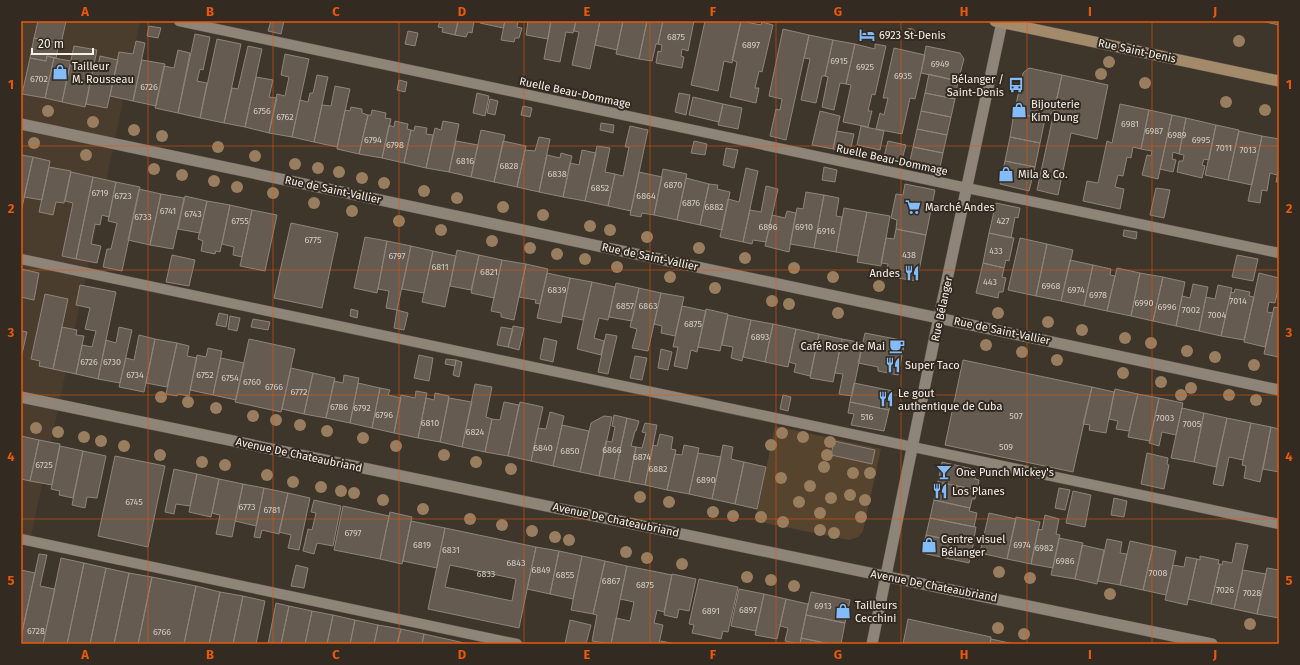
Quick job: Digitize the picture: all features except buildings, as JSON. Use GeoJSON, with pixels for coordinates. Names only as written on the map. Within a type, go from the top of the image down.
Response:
{"type":"FeatureCollection","features":[{"type":"Feature","properties":{"kind":"main road","name":"Rue Saint-Denis"},"geometry":{"type":"LineString","coordinates":[[1000,21],[1279,81]]}},
{"type":"Feature","properties":{"kind":"street","name":"Rue Bélanger"},"geometry":{"type":"LineString","coordinates":[[872,644],[967,188],[1000,21]]}},
{"type":"Feature","properties":{"kind":"street","name":"Rue de Saint-Vallier"},"geometry":{"type":"LineString","coordinates":[[21,124],[1279,390]]}},
{"type":"Feature","properties":{"kind":"street","name":"Avenue De Chateaubriand"},"geometry":{"type":"LineString","coordinates":[[21,397],[1212,644]]}},
{"type":"Feature","properties":{"kind":"lane","name":"Ruelle Beau-Dommage"},"geometry":{"type":"LineString","coordinates":[[179,21],[967,188],[1279,252]]}},
{"type":"Feature","properties":{"kind":"lane"},"geometry":{"type":"LineString","coordinates":[[21,259],[1279,524]]}},
{"type":"Feature","properties":{"kind":"lane"},"geometry":{"type":"LineString","coordinates":[[21,539],[517,644]]}},
{"type":"Feature","properties":{"kind":"shaded area"},"geometry":{"type":"Polygon","coordinates":[[[21,21],[140,21],[30,541],[21,537],[21,21]]]}},
{"type":"Feature","properties":{"kind":"shaded area"},"geometry":{"type":"Polygon","coordinates":[[[775,426],[881,449],[863,531],[858,537],[849,540],[755,521],[775,426]]]}},
{"type":"Feature","properties":{"kind":"place","name":"6923 St-Denis"},"geometry":{"type":"Point","coordinates":[867,35]}},
{"type":"Feature","properties":{"kind":"place","name":"Tailleur M. Rousseau"},"geometry":{"type":"Point","coordinates":[60,72]}},
{"type":"Feature","properties":{"kind":"place","name":"Bélanger / Saint-Denis"},"geometry":{"type":"Point","coordinates":[1016,85]}},
{"type":"Feature","properties":{"kind":"place","name":"Bijouterie Kim Dung"},"geometry":{"type":"Point","coordinates":[1019,110]}},
{"type":"Feature","properties":{"kind":"place","name":"Mila & Co."},"geometry":{"type":"Point","coordinates":[1006,174]}},
{"type":"Feature","properties":{"kind":"place","name":"Marché Andes"},"geometry":{"type":"Point","coordinates":[913,207]}},
{"type":"Feature","properties":{"kind":"place","name":"Andes"},"geometry":{"type":"Point","coordinates":[912,273]}},
{"type":"Feature","properties":{"kind":"place","name":"Café Rose de Mai"},"geometry":{"type":"Point","coordinates":[897,346]}},
{"type":"Feature","properties":{"kind":"place","name":"Super Taco"},"geometry":{"type":"Point","coordinates":[893,365]}},
{"type":"Feature","properties":{"kind":"place","name":"Le gout authentique de Cuba"},"geometry":{"type":"Point","coordinates":[886,399]}},
{"type":"Feature","properties":{"kind":"place","name":"One Punch Mickey's"},"geometry":{"type":"Point","coordinates":[944,472]}},
{"type":"Feature","properties":{"kind":"place","name":"Los Planes"},"geometry":{"type":"Point","coordinates":[940,491]}},
{"type":"Feature","properties":{"kind":"place","name":"Centre visuel Bélanger"},"geometry":{"type":"Point","coordinates":[929,545]}},
{"type":"Feature","properties":{"kind":"place","name":"Tailleurs Cecchini"},"geometry":{"type":"Point","coordinates":[843,611]}}]}
